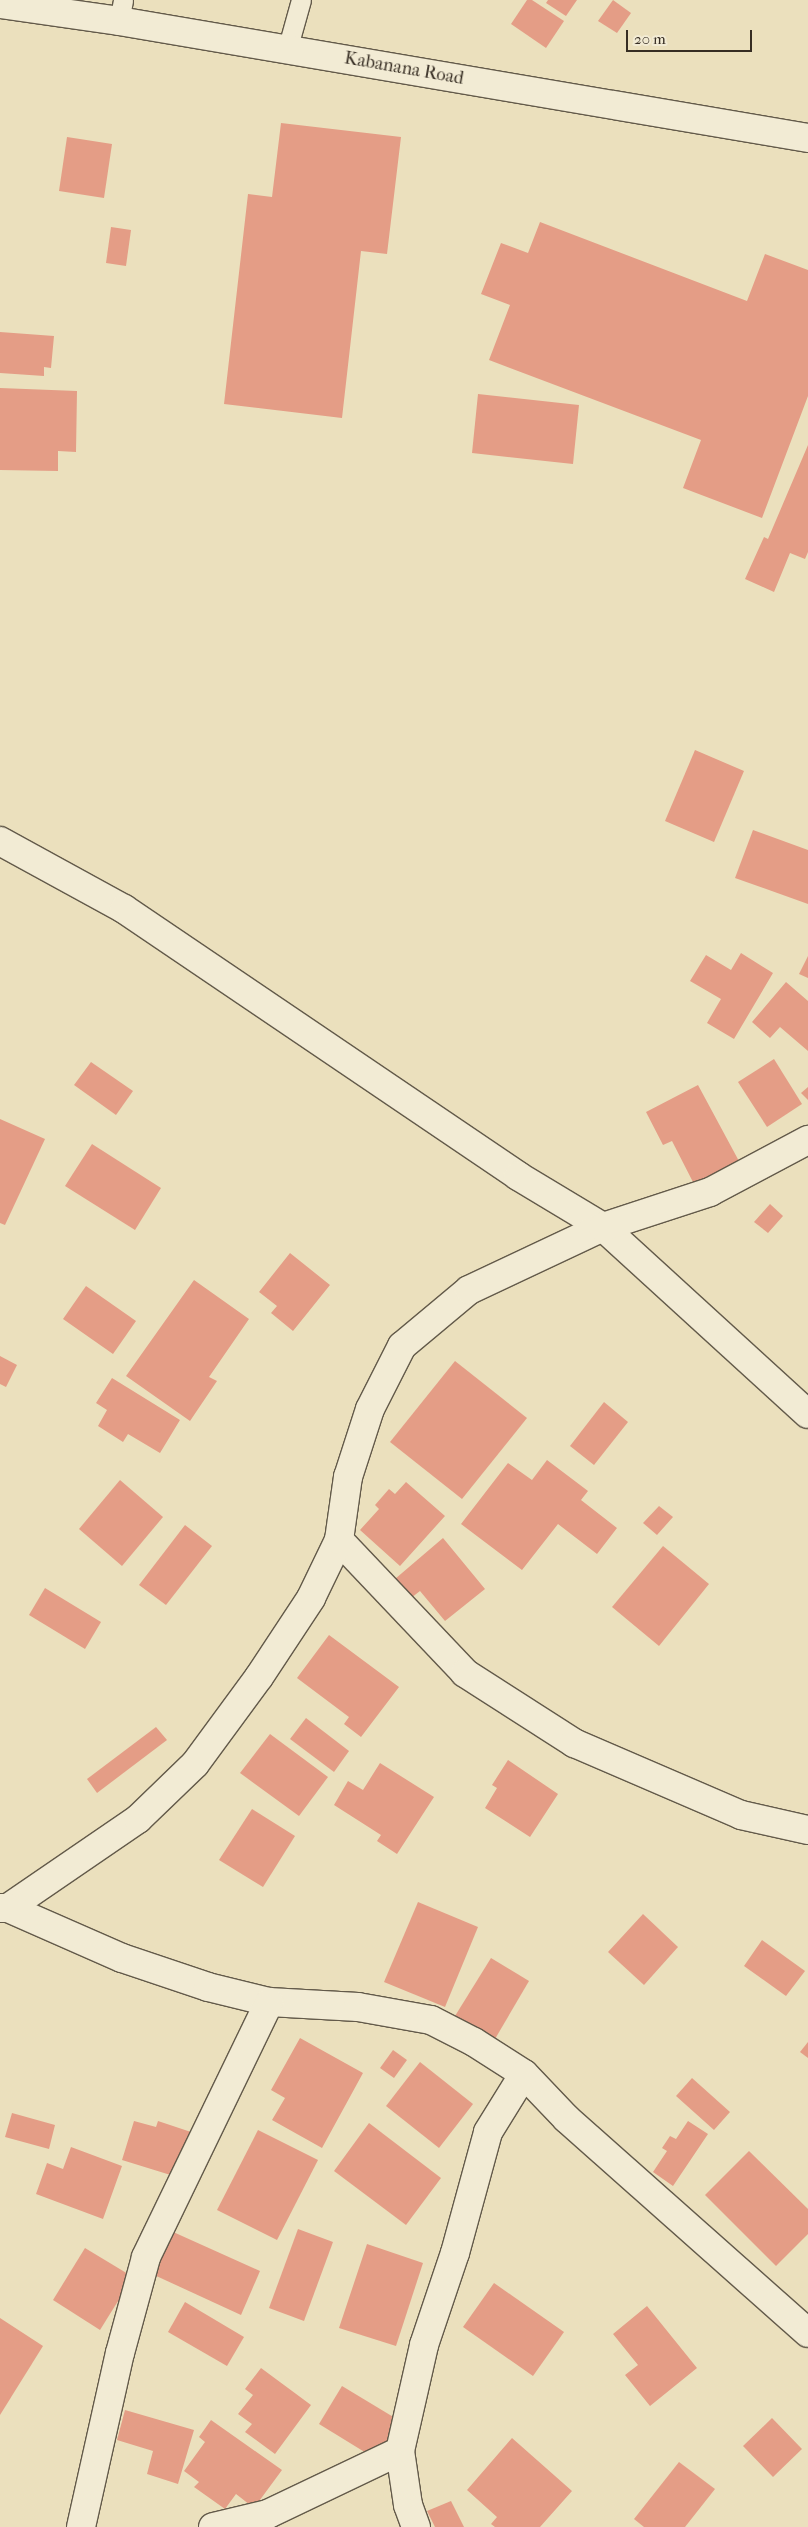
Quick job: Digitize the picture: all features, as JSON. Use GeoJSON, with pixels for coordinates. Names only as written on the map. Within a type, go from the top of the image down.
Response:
{"type":"FeatureCollection","features":[{"type":"Feature","properties":{"kind":"street","name":"Kabanana Road"},"geometry":{"type":"LineString","coordinates":[[0,4],[121,10],[287,50],[808,138]]}},
{"type":"Feature","properties":{"kind":"street"},"geometry":{"type":"LineString","coordinates":[[0,841],[124,909],[518,1176],[603,1227],[808,1414]]}},
{"type":"Feature","properties":{"kind":"street"},"geometry":{"type":"LineString","coordinates":[[4,1908],[138,1818],[195,1764],[259,1677],[311,1598],[339,1540],[348,1477],[370,1409],[402,1346],[469,1290],[603,1227],[710,1192],[808,1140]]}},
{"type":"Feature","properties":{"kind":"street"},"geometry":{"type":"LineString","coordinates":[[339,1540],[464,1674],[574,1743],[741,1815],[808,1830]]}},
{"type":"Feature","properties":{"kind":"street"},"geometry":{"type":"LineString","coordinates":[[4,1908],[122,1958],[208,1987],[269,2002],[358,2007],[431,2020],[474,2042],[524,2074],[567,2119],[808,2333]]}},
{"type":"Feature","properties":{"kind":"street"},"geometry":{"type":"LineString","coordinates":[[81,2527],[146,2257],[269,2002]]}},
{"type":"Feature","properties":{"kind":"street"},"geometry":{"type":"LineString","coordinates":[[416,2527],[408,2505],[400,2451],[424,2345],[456,2253],[488,2132],[524,2074]]}},
{"type":"Feature","properties":{"kind":"street"},"geometry":{"type":"LineString","coordinates":[[213,2527],[268,2514],[400,2451]]}},
{"type":"Feature","properties":{"kind":"lane"},"geometry":{"type":"LineString","coordinates":[[287,50],[301,0]]}},
{"type":"Feature","properties":{"kind":"building"},"geometry":{"type":"Polygon","coordinates":[[[527,0],[532,0],[564,21],[546,48],[511,24],[527,0]]]}},
{"type":"Feature","properties":{"kind":"building"},"geometry":{"type":"Polygon","coordinates":[[[548,0],[577,0],[566,16],[546,3],[548,0]]]}},
{"type":"Feature","properties":{"kind":"building"},"geometry":{"type":"Polygon","coordinates":[[[613,0],[631,13],[617,33],[598,21],[613,0]]]}},
{"type":"Feature","properties":{"kind":"building"},"geometry":{"type":"Polygon","coordinates":[[[281,123],[401,137],[387,254],[361,251],[342,418],[224,404],[248,194],[272,197],[281,123]]]}},
{"type":"Feature","properties":{"kind":"building"},"geometry":{"type":"Polygon","coordinates":[[[67,137],[112,144],[104,198],[59,191],[67,137]]]}},
{"type":"Feature","properties":{"kind":"building"},"geometry":{"type":"Polygon","coordinates":[[[540,222],[747,301],[765,254],[808,270],[808,396],[762,518],[683,488],[701,440],[489,360],[510,305],[481,294],[501,243],[528,253],[540,222]]]}},
{"type":"Feature","properties":{"kind":"building"},"geometry":{"type":"Polygon","coordinates":[[[111,227],[131,230],[126,266],[106,263],[111,227]]]}},
{"type":"Feature","properties":{"kind":"building"},"geometry":{"type":"Polygon","coordinates":[[[0,332],[54,336],[51,368],[44,367],[44,376],[0,373],[0,332]]]}},
{"type":"Feature","properties":{"kind":"building"},"geometry":{"type":"Polygon","coordinates":[[[0,388],[77,391],[76,452],[58,451],[58,471],[0,470],[0,388]]]}},
{"type":"Feature","properties":{"kind":"building"},"geometry":{"type":"Polygon","coordinates":[[[478,394],[579,405],[573,464],[472,453],[478,394]]]}},
{"type":"Feature","properties":{"kind":"building"},"geometry":{"type":"Polygon","coordinates":[[[808,445],[808,552],[805,559],[790,553],[774,592],[745,579],[764,537],[768,539],[808,445]]]}},
{"type":"Feature","properties":{"kind":"building"},"geometry":{"type":"Polygon","coordinates":[[[695,750],[744,771],[714,842],[665,821],[695,750]]]}},
{"type":"Feature","properties":{"kind":"building"},"geometry":{"type":"Polygon","coordinates":[[[753,830],[808,850],[808,904],[735,878],[753,830]]]}},
{"type":"Feature","properties":{"kind":"building"},"geometry":{"type":"Polygon","coordinates":[[[741,953],[773,973],[734,1039],[707,1023],[721,999],[690,981],[706,955],[731,970],[741,953]]]}},
{"type":"Feature","properties":{"kind":"building"},"geometry":{"type":"Polygon","coordinates":[[[808,956],[808,978],[799,974],[808,956]]]}},
{"type":"Feature","properties":{"kind":"building"},"geometry":{"type":"Polygon","coordinates":[[[786,982],[808,1001],[808,1051],[780,1027],[770,1038],[752,1022],[786,982]]]}},
{"type":"Feature","properties":{"kind":"building"},"geometry":{"type":"Polygon","coordinates":[[[774,1059],[802,1104],[767,1127],[738,1082],[774,1059]]]}},
{"type":"Feature","properties":{"kind":"building"},"geometry":{"type":"Polygon","coordinates":[[[91,1062],[133,1091],[116,1115],[74,1085],[91,1062]]]}},
{"type":"Feature","properties":{"kind":"building"},"geometry":{"type":"Polygon","coordinates":[[[698,1085],[740,1163],[695,1186],[672,1141],[663,1145],[646,1112],[698,1085]]]}},
{"type":"Feature","properties":{"kind":"building"},"geometry":{"type":"Polygon","coordinates":[[[808,1087],[808,1100],[801,1093],[808,1087]]]}},
{"type":"Feature","properties":{"kind":"building"},"geometry":{"type":"Polygon","coordinates":[[[0,1119],[45,1139],[5,1225],[0,1223],[0,1119]]]}},
{"type":"Feature","properties":{"kind":"building"},"geometry":{"type":"Polygon","coordinates":[[[92,1144],[161,1188],[135,1230],[65,1186],[92,1144]]]}},
{"type":"Feature","properties":{"kind":"building"},"geometry":{"type":"Polygon","coordinates":[[[770,1204],[783,1216],[768,1233],[754,1222],[770,1204]]]}},
{"type":"Feature","properties":{"kind":"building"},"geometry":{"type":"Polygon","coordinates":[[[290,1253],[330,1285],[293,1331],[271,1313],[277,1306],[259,1292],[290,1253]]]}},
{"type":"Feature","properties":{"kind":"building"},"geometry":{"type":"Polygon","coordinates":[[[194,1280],[249,1319],[209,1377],[217,1381],[190,1421],[126,1376],[194,1280]]]}},
{"type":"Feature","properties":{"kind":"building"},"geometry":{"type":"Polygon","coordinates":[[[86,1286],[136,1321],[113,1354],[63,1319],[86,1286]]]}},
{"type":"Feature","properties":{"kind":"building"},"geometry":{"type":"Polygon","coordinates":[[[0,1356],[17,1365],[6,1387],[0,1384],[0,1356]]]}},
{"type":"Feature","properties":{"kind":"building"},"geometry":{"type":"Polygon","coordinates":[[[455,1361],[527,1418],[462,1499],[390,1442],[455,1361]]]}},
{"type":"Feature","properties":{"kind":"building"},"geometry":{"type":"Polygon","coordinates":[[[112,1378],[180,1420],[160,1453],[128,1434],[123,1442],[98,1426],[107,1410],[96,1403],[112,1378]]]}},
{"type":"Feature","properties":{"kind":"building"},"geometry":{"type":"Polygon","coordinates":[[[604,1402],[628,1422],[594,1465],[570,1446],[604,1402]]]}},
{"type":"Feature","properties":{"kind":"building"},"geometry":{"type":"Polygon","coordinates":[[[547,1460],[588,1491],[581,1500],[617,1528],[597,1554],[558,1524],[522,1570],[461,1524],[508,1463],[532,1480],[547,1460]]]}},
{"type":"Feature","properties":{"kind":"building"},"geometry":{"type":"Polygon","coordinates":[[[120,1480],[163,1517],[122,1566],[79,1529],[120,1480]]]}},
{"type":"Feature","properties":{"kind":"building"},"geometry":{"type":"Polygon","coordinates":[[[406,1482],[445,1516],[400,1566],[360,1530],[379,1509],[375,1505],[389,1489],[395,1494],[406,1482]]]}},
{"type":"Feature","properties":{"kind":"building"},"geometry":{"type":"Polygon","coordinates":[[[659,1506],[673,1517],[657,1535],[643,1523],[659,1506]]]}},
{"type":"Feature","properties":{"kind":"building"},"geometry":{"type":"Polygon","coordinates":[[[185,1525],[212,1546],[166,1605],[139,1585],[185,1525]]]}},
{"type":"Feature","properties":{"kind":"building"},"geometry":{"type":"Polygon","coordinates":[[[443,1538],[485,1589],[445,1621],[420,1591],[411,1598],[395,1579],[443,1538]]]}},
{"type":"Feature","properties":{"kind":"building"},"geometry":{"type":"Polygon","coordinates":[[[663,1546],[709,1584],[659,1646],[612,1607],[663,1546]]]}},
{"type":"Feature","properties":{"kind":"building"},"geometry":{"type":"Polygon","coordinates":[[[45,1588],[101,1622],[85,1649],[29,1615],[45,1588]]]}},
{"type":"Feature","properties":{"kind":"building"},"geometry":{"type":"Polygon","coordinates":[[[329,1635],[399,1687],[361,1737],[344,1724],[349,1717],[297,1678],[329,1635]]]}},
{"type":"Feature","properties":{"kind":"building"},"geometry":{"type":"Polygon","coordinates":[[[306,1718],[349,1751],[334,1772],[290,1739],[306,1718]]]}},
{"type":"Feature","properties":{"kind":"building"},"geometry":{"type":"Polygon","coordinates":[[[156,1727],[167,1740],[97,1793],[87,1779],[156,1727]]]}},
{"type":"Feature","properties":{"kind":"building"},"geometry":{"type":"Polygon","coordinates":[[[270,1734],[328,1777],[299,1816],[240,1773],[270,1734]]]}},
{"type":"Feature","properties":{"kind":"building"},"geometry":{"type":"Polygon","coordinates":[[[508,1760],[558,1794],[530,1837],[485,1808],[497,1788],[492,1785],[508,1760]]]}},
{"type":"Feature","properties":{"kind":"building"},"geometry":{"type":"Polygon","coordinates":[[[380,1763],[434,1797],[397,1854],[377,1841],[381,1835],[334,1805],[348,1781],[363,1790],[380,1763]]]}},
{"type":"Feature","properties":{"kind":"building"},"geometry":{"type":"Polygon","coordinates":[[[252,1809],[295,1836],[263,1887],[219,1860],[252,1809]]]}},
{"type":"Feature","properties":{"kind":"building"},"geometry":{"type":"Polygon","coordinates":[[[418,1902],[478,1927],[445,2007],[384,1982],[418,1902]]]}},
{"type":"Feature","properties":{"kind":"building"},"geometry":{"type":"Polygon","coordinates":[[[643,1914],[678,1947],[644,1985],[608,1952],[643,1914]]]}},
{"type":"Feature","properties":{"kind":"building"},"geometry":{"type":"Polygon","coordinates":[[[762,1940],[805,1971],[786,1996],[744,1966],[762,1940]]]}},
{"type":"Feature","properties":{"kind":"building"},"geometry":{"type":"Polygon","coordinates":[[[491,1958],[529,1981],[495,2039],[455,2016],[491,1958]]]}},
{"type":"Feature","properties":{"kind":"building"},"geometry":{"type":"Polygon","coordinates":[[[300,2038],[363,2073],[322,2148],[272,2120],[285,2098],[271,2090],[300,2038]]]}},
{"type":"Feature","properties":{"kind":"building"},"geometry":{"type":"Polygon","coordinates":[[[808,2042],[808,2058],[800,2052],[808,2042]]]}},
{"type":"Feature","properties":{"kind":"building"},"geometry":{"type":"Polygon","coordinates":[[[393,2050],[407,2060],[394,2078],[380,2068],[393,2050]]]}},
{"type":"Feature","properties":{"kind":"building"},"geometry":{"type":"Polygon","coordinates":[[[420,2062],[473,2104],[439,2148],[386,2106],[420,2062]]]}},
{"type":"Feature","properties":{"kind":"building"},"geometry":{"type":"Polygon","coordinates":[[[692,2078],[730,2112],[714,2130],[676,2096],[692,2078]]]}},
{"type":"Feature","properties":{"kind":"building"},"geometry":{"type":"Polygon","coordinates":[[[12,2113],[55,2125],[49,2149],[5,2137],[12,2113]]]}},
{"type":"Feature","properties":{"kind":"building"},"geometry":{"type":"Polygon","coordinates":[[[134,2121],[156,2127],[158,2121],[191,2132],[177,2177],[122,2160],[134,2121]]]}},
{"type":"Feature","properties":{"kind":"building"},"geometry":{"type":"Polygon","coordinates":[[[688,2121],[708,2134],[673,2186],[653,2172],[667,2151],[662,2148],[670,2136],[676,2139],[688,2121]]]}},
{"type":"Feature","properties":{"kind":"building"},"geometry":{"type":"Polygon","coordinates":[[[369,2123],[441,2178],[406,2225],[334,2171],[369,2123]]]}},
{"type":"Feature","properties":{"kind":"building"},"geometry":{"type":"Polygon","coordinates":[[[258,2130],[318,2160],[277,2240],[217,2210],[258,2130]]]}},
{"type":"Feature","properties":{"kind":"building"},"geometry":{"type":"Polygon","coordinates":[[[71,2147],[122,2166],[103,2219],[36,2194],[47,2163],[63,2169],[71,2147]]]}},
{"type":"Feature","properties":{"kind":"building"},"geometry":{"type":"Polygon","coordinates":[[[749,2151],[808,2209],[808,2234],[776,2266],[705,2195],[749,2151]]]}},
{"type":"Feature","properties":{"kind":"building"},"geometry":{"type":"Polygon","coordinates":[[[298,2229],[333,2242],[304,2321],[269,2308],[298,2229]]]}},
{"type":"Feature","properties":{"kind":"building"},"geometry":{"type":"Polygon","coordinates":[[[171,2231],[260,2271],[241,2315],[152,2274],[171,2231]]]}},
{"type":"Feature","properties":{"kind":"building"},"geometry":{"type":"Polygon","coordinates":[[[367,2244],[423,2263],[396,2346],[339,2328],[367,2244]]]}},
{"type":"Feature","properties":{"kind":"building"},"geometry":{"type":"Polygon","coordinates":[[[85,2248],[133,2277],[100,2330],[53,2300],[85,2248]]]}},
{"type":"Feature","properties":{"kind":"building"},"geometry":{"type":"Polygon","coordinates":[[[494,2283],[564,2332],[533,2376],[463,2327],[494,2283]]]}},
{"type":"Feature","properties":{"kind":"building"},"geometry":{"type":"Polygon","coordinates":[[[185,2302],[244,2337],[227,2366],[168,2332],[185,2302]]]}},
{"type":"Feature","properties":{"kind":"building"},"geometry":{"type":"Polygon","coordinates":[[[647,2306],[697,2368],[650,2406],[625,2375],[638,2365],[613,2334],[647,2306]]]}},
{"type":"Feature","properties":{"kind":"building"},"geometry":{"type":"Polygon","coordinates":[[[0,2318],[43,2346],[0,2415],[0,2318]]]}},
{"type":"Feature","properties":{"kind":"building"},"geometry":{"type":"Polygon","coordinates":[[[261,2368],[311,2405],[275,2454],[245,2432],[252,2424],[238,2414],[253,2395],[245,2389],[261,2368]]]}},
{"type":"Feature","properties":{"kind":"building"},"geometry":{"type":"Polygon","coordinates":[[[342,2386],[400,2421],[376,2459],[319,2424],[342,2386]]]}},
{"type":"Feature","properties":{"kind":"building"},"geometry":{"type":"Polygon","coordinates":[[[125,2410],[194,2430],[178,2484],[147,2474],[153,2451],[117,2440],[125,2410]]]}},
{"type":"Feature","properties":{"kind":"building"},"geometry":{"type":"Polygon","coordinates":[[[772,2418],[802,2449],[773,2477],[743,2446],[772,2418]]]}},
{"type":"Feature","properties":{"kind":"building"},"geometry":{"type":"Polygon","coordinates":[[[211,2420],[282,2470],[254,2508],[236,2494],[225,2509],[194,2487],[199,2482],[184,2471],[205,2442],[199,2437],[211,2420]]]}},
{"type":"Feature","properties":{"kind":"building"},"geometry":{"type":"Polygon","coordinates":[[[512,2438],[572,2491],[540,2527],[495,2527],[491,2524],[497,2517],[467,2490],[512,2438]]]}},
{"type":"Feature","properties":{"kind":"building"},"geometry":{"type":"Polygon","coordinates":[[[679,2462],[715,2489],[685,2527],[644,2527],[634,2519],[679,2462]]]}},
{"type":"Feature","properties":{"kind":"building"},"geometry":{"type":"Polygon","coordinates":[[[451,2501],[464,2527],[435,2527],[427,2511],[451,2501]]]}}]}
